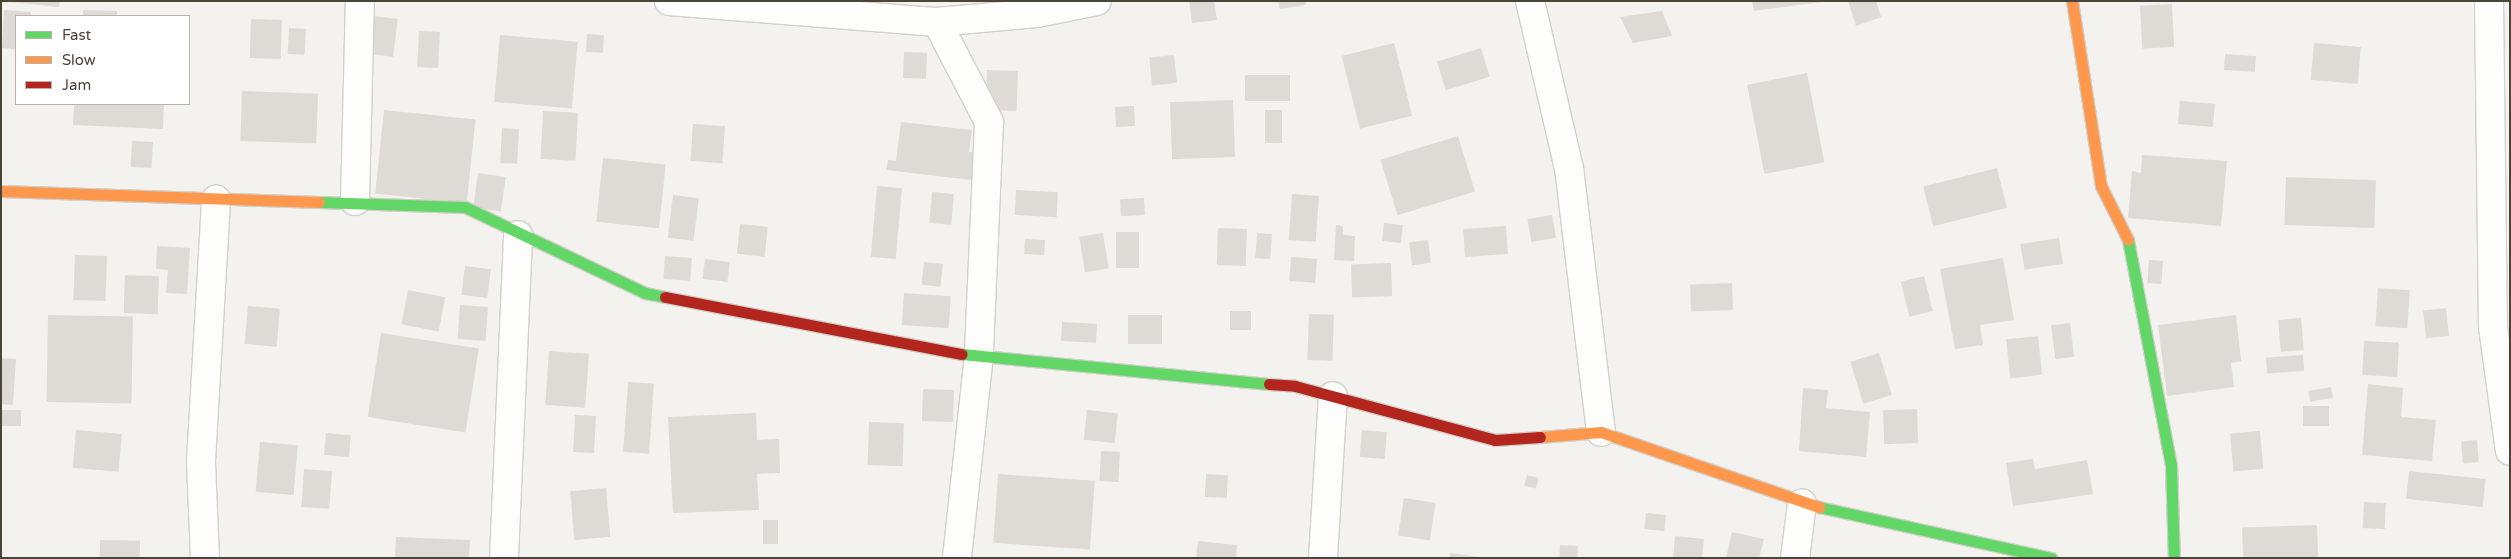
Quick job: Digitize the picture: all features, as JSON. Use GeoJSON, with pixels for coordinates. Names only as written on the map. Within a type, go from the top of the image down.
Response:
{"type":"FeatureCollection","features":[{"type":"Feature","properties":{"kind":"street"},"geometry":{"type":"LineString","coordinates":[[355,201],[360,1]]}},
{"type":"Feature","properties":{"kind":"street"},"geometry":{"type":"LineString","coordinates":[[668,1],[937,22],[1037,13],[1097,1]]}},
{"type":"Feature","properties":{"kind":"street"},"geometry":{"type":"LineString","coordinates":[[1530,1],[1541,37],[1569,168],[1601,432]]}},
{"type":"Feature","properties":{"kind":"street"},"geometry":{"type":"LineString","coordinates":[[2072,1],[2101,186],[2126,231],[2171,464],[2174,558]]}},
{"type":"Feature","properties":{"kind":"street"},"geometry":{"type":"LineString","coordinates":[[2490,1],[2493,326],[2510,451]]}},
{"type":"Feature","properties":{"kind":"street"},"geometry":{"type":"LineString","coordinates":[[937,22],[989,122],[979,355],[956,558]]}},
{"type":"Feature","properties":{"kind":"street"},"geometry":{"type":"LineString","coordinates":[[1,191],[466,206],[518,235],[645,292],[944,352],[1294,386],[1495,440],[1601,432],[1802,503],[2051,558]]}},
{"type":"Feature","properties":{"kind":"street"},"geometry":{"type":"LineString","coordinates":[[205,558],[201,461],[216,199]]}},
{"type":"Feature","properties":{"kind":"street"},"geometry":{"type":"LineString","coordinates":[[504,558],[518,235]]}},
{"type":"Feature","properties":{"kind":"street"},"geometry":{"type":"LineString","coordinates":[[1323,558],[1333,396]]}},
{"type":"Feature","properties":{"kind":"street"},"geometry":{"type":"LineString","coordinates":[[1795,558],[1802,503]]}},
{"type":"Feature","properties":{"kind":"building"},"geometry":{"type":"Polygon","coordinates":[[[1,1],[60,1],[59,7],[1,1]]]}},
{"type":"Feature","properties":{"kind":"building"},"geometry":{"type":"Polygon","coordinates":[[[1189,1],[1214,1],[1217,20],[1192,23],[1189,1]]]}},
{"type":"Feature","properties":{"kind":"building"},"geometry":{"type":"Polygon","coordinates":[[[1278,1],[1305,1],[1306,5],[1280,9],[1278,1]]]}},
{"type":"Feature","properties":{"kind":"building"},"geometry":{"type":"Polygon","coordinates":[[[1752,1],[1821,1],[1821,2],[1754,11],[1752,1]]]}},
{"type":"Feature","properties":{"kind":"building"},"geometry":{"type":"Polygon","coordinates":[[[1848,1],[1876,1],[1881,17],[1856,26],[1848,1]]]}},
{"type":"Feature","properties":{"kind":"building"},"geometry":{"type":"Polygon","coordinates":[[[2172,4],[2174,47],[2142,49],[2140,6],[2172,4]]]}},
{"type":"Feature","properties":{"kind":"building"},"geometry":{"type":"Polygon","coordinates":[[[4,10],[31,12],[31,15],[15,15],[15,49],[2,48],[4,10]]]}},
{"type":"Feature","properties":{"kind":"building"},"geometry":{"type":"Polygon","coordinates":[[[83,10],[117,11],[117,15],[83,15],[83,10]]]}},
{"type":"Feature","properties":{"kind":"building"},"geometry":{"type":"Polygon","coordinates":[[[1662,11],[1672,36],[1633,43],[1620,17],[1662,11]]]}},
{"type":"Feature","properties":{"kind":"building"},"geometry":{"type":"Polygon","coordinates":[[[373,16],[398,19],[393,57],[368,54],[373,16]]]}},
{"type":"Feature","properties":{"kind":"building"},"geometry":{"type":"Polygon","coordinates":[[[251,19],[282,20],[281,59],[250,58],[251,19]]]}},
{"type":"Feature","properties":{"kind":"building"},"geometry":{"type":"Polygon","coordinates":[[[289,28],[306,29],[305,55],[288,54],[289,28]]]}},
{"type":"Feature","properties":{"kind":"building"},"geometry":{"type":"Polygon","coordinates":[[[419,31],[440,32],[438,68],[417,67],[419,31]]]}},
{"type":"Feature","properties":{"kind":"building"},"geometry":{"type":"Polygon","coordinates":[[[587,34],[604,35],[603,53],[586,52],[587,34]]]}},
{"type":"Feature","properties":{"kind":"building"},"geometry":{"type":"Polygon","coordinates":[[[500,35],[578,42],[572,109],[494,102],[500,35]]]}},
{"type":"Feature","properties":{"kind":"building"},"geometry":{"type":"Polygon","coordinates":[[[1394,43],[1412,116],[1360,129],[1342,56],[1394,43]]]}},
{"type":"Feature","properties":{"kind":"building"},"geometry":{"type":"Polygon","coordinates":[[[2314,43],[2361,47],[2358,84],[2311,80],[2314,43]]]}},
{"type":"Feature","properties":{"kind":"building"},"geometry":{"type":"Polygon","coordinates":[[[1481,48],[1490,77],[1446,90],[1437,61],[1481,48]]]}},
{"type":"Feature","properties":{"kind":"building"},"geometry":{"type":"Polygon","coordinates":[[[904,52],[927,53],[926,79],[903,78],[904,52]]]}},
{"type":"Feature","properties":{"kind":"building"},"geometry":{"type":"Polygon","coordinates":[[[2225,54],[2256,56],[2255,72],[2224,70],[2225,54]]]}},
{"type":"Feature","properties":{"kind":"building"},"geometry":{"type":"Polygon","coordinates":[[[1174,55],[1177,83],[1152,85],[1149,58],[1174,55]]]}},
{"type":"Feature","properties":{"kind":"building"},"geometry":{"type":"Polygon","coordinates":[[[987,70],[1018,71],[1017,111],[986,110],[987,70]]]}},
{"type":"Feature","properties":{"kind":"building"},"geometry":{"type":"Polygon","coordinates":[[[1807,73],[1824,162],[1764,174],[1747,85],[1807,73]]]}},
{"type":"Feature","properties":{"kind":"building"},"geometry":{"type":"Polygon","coordinates":[[[1245,75],[1290,75],[1290,101],[1245,101],[1245,75]]]}},
{"type":"Feature","properties":{"kind":"building"},"geometry":{"type":"Polygon","coordinates":[[[242,91],[318,94],[316,144],[240,141],[242,91]]]}},
{"type":"Feature","properties":{"kind":"building"},"geometry":{"type":"Polygon","coordinates":[[[1233,100],[1235,157],[1172,159],[1170,102],[1233,100]]]}},
{"type":"Feature","properties":{"kind":"building"},"geometry":{"type":"Polygon","coordinates":[[[2180,101],[2215,104],[2213,127],[2178,124],[2180,101]]]}},
{"type":"Feature","properties":{"kind":"building"},"geometry":{"type":"Polygon","coordinates":[[[74,105],[164,105],[163,129],[73,125],[74,105]]]}},
{"type":"Feature","properties":{"kind":"building"},"geometry":{"type":"Polygon","coordinates":[[[1134,106],[1135,126],[1116,127],[1115,107],[1134,106]]]}},
{"type":"Feature","properties":{"kind":"building"},"geometry":{"type":"Polygon","coordinates":[[[384,110],[475,120],[467,203],[375,194],[384,110]]]}},
{"type":"Feature","properties":{"kind":"building"},"geometry":{"type":"Polygon","coordinates":[[[1265,110],[1282,110],[1282,143],[1265,143],[1265,110]]]}},
{"type":"Feature","properties":{"kind":"building"},"geometry":{"type":"Polygon","coordinates":[[[543,111],[578,113],[575,161],[540,159],[543,111]]]}},
{"type":"Feature","properties":{"kind":"building"},"geometry":{"type":"Polygon","coordinates":[[[901,122],[972,130],[969,152],[983,154],[980,181],[886,170],[888,160],[896,161],[901,122]]]}},
{"type":"Feature","properties":{"kind":"building"},"geometry":{"type":"Polygon","coordinates":[[[693,124],[725,126],[722,163],[690,161],[693,124]]]}},
{"type":"Feature","properties":{"kind":"building"},"geometry":{"type":"Polygon","coordinates":[[[502,128],[519,129],[517,164],[500,163],[502,128]]]}},
{"type":"Feature","properties":{"kind":"building"},"geometry":{"type":"Polygon","coordinates":[[[1458,136],[1475,191],[1397,215],[1381,160],[1458,136]]]}},
{"type":"Feature","properties":{"kind":"building"},"geometry":{"type":"Polygon","coordinates":[[[132,141],[153,142],[152,168],[131,167],[132,141]]]}},
{"type":"Feature","properties":{"kind":"building"},"geometry":{"type":"Polygon","coordinates":[[[2142,155],[2227,161],[2221,226],[2128,218],[2132,171],[2141,173],[2142,155]]]}},
{"type":"Feature","properties":{"kind":"building"},"geometry":{"type":"Polygon","coordinates":[[[603,158],[666,165],[659,228],[596,222],[603,158]]]}},
{"type":"Feature","properties":{"kind":"building"},"geometry":{"type":"Polygon","coordinates":[[[1997,168],[2007,208],[1933,226],[1923,186],[1997,168]]]}},
{"type":"Feature","properties":{"kind":"building"},"geometry":{"type":"Polygon","coordinates":[[[478,173],[506,177],[501,212],[473,208],[478,173]]]}},
{"type":"Feature","properties":{"kind":"building"},"geometry":{"type":"Polygon","coordinates":[[[2286,177],[2376,180],[2374,228],[2284,225],[2286,177]]]}},
{"type":"Feature","properties":{"kind":"building"},"geometry":{"type":"Polygon","coordinates":[[[877,186],[902,188],[896,259],[871,257],[877,186]]]}},
{"type":"Feature","properties":{"kind":"building"},"geometry":{"type":"Polygon","coordinates":[[[1016,190],[1058,192],[1057,217],[1015,215],[1016,190]]]}},
{"type":"Feature","properties":{"kind":"building"},"geometry":{"type":"Polygon","coordinates":[[[932,192],[954,194],[951,225],[929,223],[932,192]]]}},
{"type":"Feature","properties":{"kind":"building"},"geometry":{"type":"Polygon","coordinates":[[[1292,194],[1319,196],[1316,242],[1289,240],[1292,194]]]}},
{"type":"Feature","properties":{"kind":"building"},"geometry":{"type":"Polygon","coordinates":[[[673,195],[699,198],[694,241],[668,238],[673,195]]]}},
{"type":"Feature","properties":{"kind":"building"},"geometry":{"type":"Polygon","coordinates":[[[1144,198],[1145,215],[1121,216],[1120,199],[1144,198]]]}},
{"type":"Feature","properties":{"kind":"building"},"geometry":{"type":"Polygon","coordinates":[[[1552,215],[1556,238],[1531,242],[1527,219],[1552,215]]]}},
{"type":"Feature","properties":{"kind":"building"},"geometry":{"type":"Polygon","coordinates":[[[1384,223],[1403,225],[1401,243],[1382,241],[1384,223]]]}},
{"type":"Feature","properties":{"kind":"building"},"geometry":{"type":"Polygon","coordinates":[[[740,224],[768,227],[765,257],[737,254],[740,224]]]}},
{"type":"Feature","properties":{"kind":"building"},"geometry":{"type":"Polygon","coordinates":[[[1336,225],[1343,226],[1343,235],[1355,236],[1354,261],[1334,260],[1336,225]]]}},
{"type":"Feature","properties":{"kind":"building"},"geometry":{"type":"Polygon","coordinates":[[[1506,226],[1508,254],[1465,257],[1463,229],[1506,226]]]}},
{"type":"Feature","properties":{"kind":"building"},"geometry":{"type":"Polygon","coordinates":[[[1218,228],[1247,229],[1246,266],[1217,265],[1218,228]]]}},
{"type":"Feature","properties":{"kind":"building"},"geometry":{"type":"Polygon","coordinates":[[[1116,232],[1139,232],[1139,268],[1116,268],[1116,232]]]}},
{"type":"Feature","properties":{"kind":"building"},"geometry":{"type":"Polygon","coordinates":[[[1103,233],[1109,269],[1085,272],[1079,237],[1103,233]]]}},
{"type":"Feature","properties":{"kind":"building"},"geometry":{"type":"Polygon","coordinates":[[[1257,233],[1272,234],[1270,259],[1255,258],[1257,233]]]}},
{"type":"Feature","properties":{"kind":"building"},"geometry":{"type":"Polygon","coordinates":[[[2059,238],[2063,264],[2025,270],[2020,244],[2059,238]]]}},
{"type":"Feature","properties":{"kind":"building"},"geometry":{"type":"Polygon","coordinates":[[[1025,239],[1045,240],[1044,255],[1024,254],[1025,239]]]}},
{"type":"Feature","properties":{"kind":"building"},"geometry":{"type":"Polygon","coordinates":[[[1428,240],[1431,263],[1412,265],[1409,242],[1428,240]]]}},
{"type":"Feature","properties":{"kind":"building"},"geometry":{"type":"Polygon","coordinates":[[[157,246],[190,248],[187,294],[166,293],[168,270],[156,269],[157,246]]]}},
{"type":"Feature","properties":{"kind":"building"},"geometry":{"type":"Polygon","coordinates":[[[75,255],[107,256],[105,301],[73,300],[75,255]]]}},
{"type":"Feature","properties":{"kind":"building"},"geometry":{"type":"Polygon","coordinates":[[[665,256],[692,258],[690,281],[663,279],[665,256]]]}},
{"type":"Feature","properties":{"kind":"building"},"geometry":{"type":"Polygon","coordinates":[[[1291,257],[1317,259],[1315,283],[1289,281],[1291,257]]]}},
{"type":"Feature","properties":{"kind":"building"},"geometry":{"type":"Polygon","coordinates":[[[2003,258],[2014,320],[1980,325],[1983,345],[1955,349],[1940,269],[2003,258]]]}},
{"type":"Feature","properties":{"kind":"building"},"geometry":{"type":"Polygon","coordinates":[[[705,259],[730,262],[727,282],[703,279],[705,259]]]}},
{"type":"Feature","properties":{"kind":"building"},"geometry":{"type":"Polygon","coordinates":[[[2149,260],[2163,261],[2161,284],[2147,283],[2149,260]]]}},
{"type":"Feature","properties":{"kind":"building"},"geometry":{"type":"Polygon","coordinates":[[[924,262],[943,264],[940,287],[922,285],[924,262]]]}},
{"type":"Feature","properties":{"kind":"building"},"geometry":{"type":"Polygon","coordinates":[[[1391,263],[1392,296],[1352,297],[1351,264],[1391,263]]]}},
{"type":"Feature","properties":{"kind":"building"},"geometry":{"type":"Polygon","coordinates":[[[465,266],[491,269],[487,298],[461,295],[465,266]]]}},
{"type":"Feature","properties":{"kind":"building"},"geometry":{"type":"Polygon","coordinates":[[[125,275],[159,276],[158,314],[124,313],[125,275]]]}},
{"type":"Feature","properties":{"kind":"building"},"geometry":{"type":"Polygon","coordinates":[[[1924,276],[1933,311],[1909,317],[1901,282],[1924,276]]]}},
{"type":"Feature","properties":{"kind":"building"},"geometry":{"type":"Polygon","coordinates":[[[1732,283],[1733,310],[1691,311],[1690,284],[1732,283]]]}},
{"type":"Feature","properties":{"kind":"building"},"geometry":{"type":"Polygon","coordinates":[[[2378,288],[2410,290],[2407,328],[2375,326],[2378,288]]]}},
{"type":"Feature","properties":{"kind":"building"},"geometry":{"type":"Polygon","coordinates":[[[408,290],[445,297],[439,332],[401,324],[408,290]]]}},
{"type":"Feature","properties":{"kind":"building"},"geometry":{"type":"Polygon","coordinates":[[[904,293],[951,296],[949,328],[902,325],[904,293]]]}},
{"type":"Feature","properties":{"kind":"building"},"geometry":{"type":"Polygon","coordinates":[[[460,305],[488,307],[486,341],[458,339],[460,305]]]}},
{"type":"Feature","properties":{"kind":"building"},"geometry":{"type":"Polygon","coordinates":[[[248,306],[280,309],[277,347],[245,344],[248,306]]]}},
{"type":"Feature","properties":{"kind":"building"},"geometry":{"type":"Polygon","coordinates":[[[2446,308],[2449,336],[2426,338],[2423,310],[2446,308]]]}},
{"type":"Feature","properties":{"kind":"building"},"geometry":{"type":"Polygon","coordinates":[[[1230,311],[1251,311],[1251,330],[1230,330],[1230,311]]]}},
{"type":"Feature","properties":{"kind":"building"},"geometry":{"type":"Polygon","coordinates":[[[1309,314],[1334,315],[1332,361],[1307,360],[1309,314]]]}},
{"type":"Feature","properties":{"kind":"building"},"geometry":{"type":"Polygon","coordinates":[[[48,315],[133,316],[131,403],[46,402],[48,315]]]}},
{"type":"Feature","properties":{"kind":"building"},"geometry":{"type":"Polygon","coordinates":[[[1128,315],[1162,315],[1162,344],[1128,344],[1128,315]]]}},
{"type":"Feature","properties":{"kind":"building"},"geometry":{"type":"Polygon","coordinates":[[[2236,315],[2241,361],[2231,363],[2234,387],[2167,396],[2158,325],[2236,315]]]}},
{"type":"Feature","properties":{"kind":"building"},"geometry":{"type":"Polygon","coordinates":[[[2301,318],[2304,350],[2281,352],[2278,320],[2301,318]]]}},
{"type":"Feature","properties":{"kind":"building"},"geometry":{"type":"Polygon","coordinates":[[[1062,322],[1097,324],[1096,343],[1061,341],[1062,322]]]}},
{"type":"Feature","properties":{"kind":"building"},"geometry":{"type":"Polygon","coordinates":[[[2070,323],[2074,357],[2055,359],[2051,325],[2070,323]]]}},
{"type":"Feature","properties":{"kind":"building"},"geometry":{"type":"Polygon","coordinates":[[[381,333],[479,348],[465,432],[368,417],[381,333]]]}},
{"type":"Feature","properties":{"kind":"building"},"geometry":{"type":"Polygon","coordinates":[[[2038,336],[2042,375],[2010,378],[2006,339],[2038,336]]]}},
{"type":"Feature","properties":{"kind":"building"},"geometry":{"type":"Polygon","coordinates":[[[2364,341],[2399,343],[2397,377],[2362,375],[2364,341]]]}},
{"type":"Feature","properties":{"kind":"building"},"geometry":{"type":"Polygon","coordinates":[[[549,351],[589,354],[585,408],[545,405],[549,351]]]}},
{"type":"Feature","properties":{"kind":"building"},"geometry":{"type":"Polygon","coordinates":[[[1879,353],[1892,395],[1863,404],[1850,362],[1879,353]]]}},
{"type":"Feature","properties":{"kind":"building"},"geometry":{"type":"Polygon","coordinates":[[[2303,355],[2304,371],[2267,374],[2266,358],[2303,355]]]}},
{"type":"Feature","properties":{"kind":"building"},"geometry":{"type":"Polygon","coordinates":[[[1,358],[16,359],[13,405],[1,404],[1,358]]]}},
{"type":"Feature","properties":{"kind":"building"},"geometry":{"type":"Polygon","coordinates":[[[628,382],[654,384],[649,454],[623,452],[628,382]]]}},
{"type":"Feature","properties":{"kind":"building"},"geometry":{"type":"Polygon","coordinates":[[[2368,384],[2403,388],[2401,417],[2436,420],[2432,461],[2362,455],[2368,384]]]}},
{"type":"Feature","properties":{"kind":"building"},"geometry":{"type":"Polygon","coordinates":[[[2331,387],[2333,398],[2310,402],[2308,391],[2331,387]]]}},
{"type":"Feature","properties":{"kind":"building"},"geometry":{"type":"Polygon","coordinates":[[[1803,388],[1828,390],[1826,408],[1870,412],[1866,457],[1799,451],[1803,388]]]}},
{"type":"Feature","properties":{"kind":"building"},"geometry":{"type":"Polygon","coordinates":[[[923,389],[954,390],[953,422],[922,421],[923,389]]]}},
{"type":"Feature","properties":{"kind":"building"},"geometry":{"type":"Polygon","coordinates":[[[2303,406],[2329,406],[2329,426],[2303,426],[2303,406]]]}},
{"type":"Feature","properties":{"kind":"building"},"geometry":{"type":"Polygon","coordinates":[[[1917,409],[1918,443],[1884,444],[1883,410],[1917,409]]]}},
{"type":"Feature","properties":{"kind":"building"},"geometry":{"type":"Polygon","coordinates":[[[1,410],[21,410],[21,426],[1,426],[1,410]]]}},
{"type":"Feature","properties":{"kind":"building"},"geometry":{"type":"Polygon","coordinates":[[[1087,410],[1118,413],[1115,443],[1084,440],[1087,410]]]}},
{"type":"Feature","properties":{"kind":"building"},"geometry":{"type":"Polygon","coordinates":[[[756,413],[757,440],[779,439],[780,473],[757,474],[759,510],[673,513],[668,417],[756,413]]]}},
{"type":"Feature","properties":{"kind":"building"},"geometry":{"type":"Polygon","coordinates":[[[575,415],[596,416],[594,453],[573,452],[575,415]]]}},
{"type":"Feature","properties":{"kind":"building"},"geometry":{"type":"Polygon","coordinates":[[[869,422],[904,423],[902,466],[867,465],[869,422]]]}},
{"type":"Feature","properties":{"kind":"building"},"geometry":{"type":"Polygon","coordinates":[[[76,430],[122,434],[119,472],[73,468],[76,430]]]}},
{"type":"Feature","properties":{"kind":"building"},"geometry":{"type":"Polygon","coordinates":[[[1362,430],[1387,432],[1385,459],[1360,457],[1362,430]]]}},
{"type":"Feature","properties":{"kind":"building"},"geometry":{"type":"Polygon","coordinates":[[[2260,431],[2263,469],[2233,471],[2230,434],[2260,431]]]}},
{"type":"Feature","properties":{"kind":"building"},"geometry":{"type":"Polygon","coordinates":[[[326,433],[351,435],[349,457],[324,455],[326,433]]]}},
{"type":"Feature","properties":{"kind":"building"},"geometry":{"type":"Polygon","coordinates":[[[2477,440],[2479,462],[2463,463],[2461,441],[2477,440]]]}},
{"type":"Feature","properties":{"kind":"building"},"geometry":{"type":"Polygon","coordinates":[[[260,442],[298,445],[293,495],[256,492],[260,442]]]}},
{"type":"Feature","properties":{"kind":"building"},"geometry":{"type":"Polygon","coordinates":[[[1101,451],[1120,452],[1118,482],[1099,481],[1101,451]]]}},
{"type":"Feature","properties":{"kind":"building"},"geometry":{"type":"Polygon","coordinates":[[[2033,459],[2035,469],[2087,460],[2093,494],[2013,506],[2006,463],[2033,459]]]}},
{"type":"Feature","properties":{"kind":"building"},"geometry":{"type":"Polygon","coordinates":[[[304,469],[332,471],[329,509],[301,507],[304,469]]]}},
{"type":"Feature","properties":{"kind":"building"},"geometry":{"type":"Polygon","coordinates":[[[2409,471],[2486,479],[2483,507],[2406,499],[2409,471]]]}},
{"type":"Feature","properties":{"kind":"building"},"geometry":{"type":"Polygon","coordinates":[[[998,474],[1095,481],[1090,550],[993,543],[998,474]]]}},
{"type":"Feature","properties":{"kind":"building"},"geometry":{"type":"Polygon","coordinates":[[[1206,474],[1228,475],[1227,498],[1205,497],[1206,474]]]}},
{"type":"Feature","properties":{"kind":"building"},"geometry":{"type":"Polygon","coordinates":[[[1527,475],[1539,478],[1536,489],[1524,486],[1527,475]]]}},
{"type":"Feature","properties":{"kind":"building"},"geometry":{"type":"Polygon","coordinates":[[[606,488],[610,537],[574,540],[570,491],[606,488]]]}},
{"type":"Feature","properties":{"kind":"building"},"geometry":{"type":"Polygon","coordinates":[[[1404,498],[1436,503],[1430,541],[1398,536],[1404,498]]]}},
{"type":"Feature","properties":{"kind":"building"},"geometry":{"type":"Polygon","coordinates":[[[2364,502],[2386,503],[2385,529],[2363,528],[2364,502]]]}},
{"type":"Feature","properties":{"kind":"building"},"geometry":{"type":"Polygon","coordinates":[[[1646,513],[1666,515],[1664,531],[1644,529],[1646,513]]]}},
{"type":"Feature","properties":{"kind":"building"},"geometry":{"type":"Polygon","coordinates":[[[763,520],[778,520],[778,544],[763,544],[763,520]]]}},
{"type":"Feature","properties":{"kind":"building"},"geometry":{"type":"Polygon","coordinates":[[[2317,525],[2318,558],[2243,558],[2242,528],[2317,525]]]}},
{"type":"Feature","properties":{"kind":"building"},"geometry":{"type":"Polygon","coordinates":[[[1732,532],[1764,539],[1759,558],[1726,558],[1732,532]]]}},
{"type":"Feature","properties":{"kind":"building"},"geometry":{"type":"Polygon","coordinates":[[[1675,536],[1704,539],[1702,558],[1673,558],[1675,536]]]}},
{"type":"Feature","properties":{"kind":"building"},"geometry":{"type":"Polygon","coordinates":[[[396,537],[470,540],[469,558],[395,558],[396,537]]]}},
{"type":"Feature","properties":{"kind":"building"},"geometry":{"type":"Polygon","coordinates":[[[100,540],[140,541],[140,558],[100,558],[100,540]]]}},
{"type":"Feature","properties":{"kind":"building"},"geometry":{"type":"Polygon","coordinates":[[[1198,541],[1237,545],[1236,558],[1196,558],[1198,541]]]}},
{"type":"Feature","properties":{"kind":"building"},"geometry":{"type":"Polygon","coordinates":[[[1560,545],[1578,546],[1577,558],[1559,558],[1560,545]]]}},
{"type":"Feature","properties":{"kind":"building"},"geometry":{"type":"Polygon","coordinates":[[[1450,553],[1480,557],[1480,558],[1450,558],[1450,553]]]}},
{"type":"Feature","properties":{"kind":"traffic: fast"},"geometry":{"type":"LineString","coordinates":[[319,202],[465,207],[645,293],[665,297]]}},
{"type":"Feature","properties":{"kind":"traffic: fast"},"geometry":{"type":"LineString","coordinates":[[2128,240],[2171,465],[2174,558]]}},
{"type":"Feature","properties":{"kind":"traffic: fast"},"geometry":{"type":"LineString","coordinates":[[962,354],[1269,384]]}},
{"type":"Feature","properties":{"kind":"traffic: fast"},"geometry":{"type":"LineString","coordinates":[[1819,507],[2051,558]]}},
{"type":"Feature","properties":{"kind":"traffic: slow"},"geometry":{"type":"LineString","coordinates":[[2072,1],[2101,186],[2128,240]]}},
{"type":"Feature","properties":{"kind":"traffic: slow"},"geometry":{"type":"LineString","coordinates":[[1,191],[319,202]]}},
{"type":"Feature","properties":{"kind":"traffic: slow"},"geometry":{"type":"LineString","coordinates":[[1540,437],[1601,432],[1819,507]]}},
{"type":"Feature","properties":{"kind":"traffic: jam"},"geometry":{"type":"LineString","coordinates":[[665,297],[962,354]]}},
{"type":"Feature","properties":{"kind":"traffic: jam"},"geometry":{"type":"LineString","coordinates":[[1269,384],[1295,386],[1495,440],[1540,437]]}}]}
